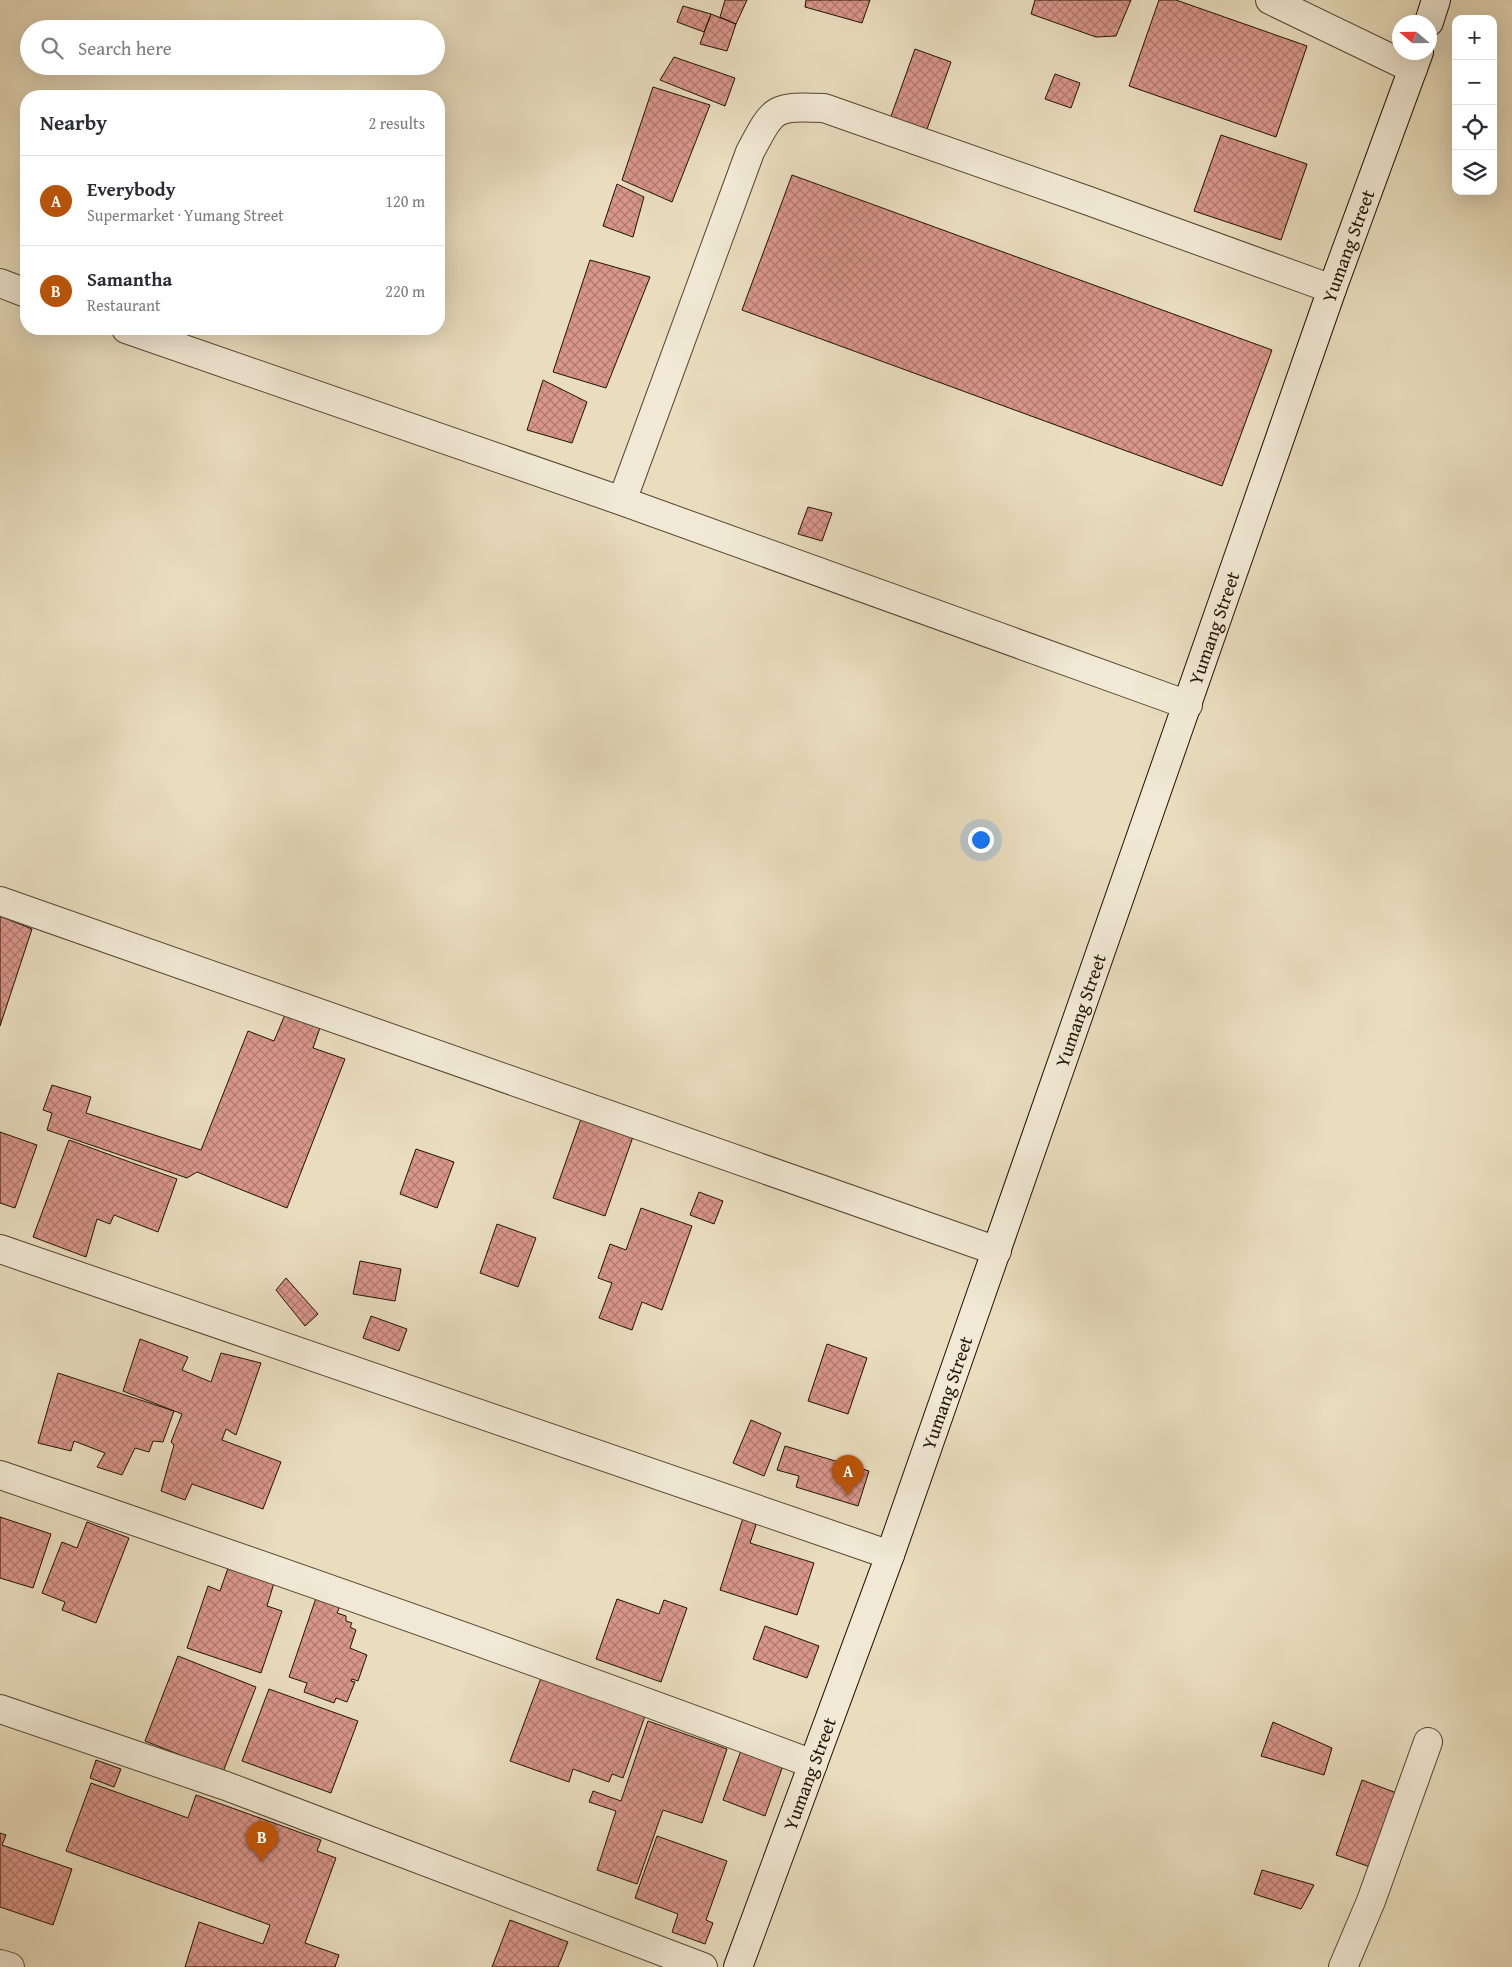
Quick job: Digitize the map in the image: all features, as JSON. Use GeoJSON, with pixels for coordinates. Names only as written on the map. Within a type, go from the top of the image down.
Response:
{"type":"FeatureCollection","features":[{"type":"Feature","properties":{"kind":"street"},"geometry":{"type":"LineString","coordinates":[[1270,0],[1416,61]]}},
{"type":"Feature","properties":{"kind":"street"},"geometry":{"type":"LineString","coordinates":[[1431,15],[1436,0]]}},
{"type":"Feature","properties":{"kind":"street","name":"Yumang Street"},"geometry":{"type":"LineString","coordinates":[[738,1967],[890,1555],[1332,289],[1416,61]]}},
{"type":"Feature","properties":{"kind":"street"},"geometry":{"type":"LineString","coordinates":[[622,501],[750,152],[766,121],[779,109],[796,107],[824,108],[1332,289]]}},
{"type":"Feature","properties":{"kind":"street"},"geometry":{"type":"LineString","coordinates":[[0,283],[20,291]]}},
{"type":"Feature","properties":{"kind":"street"},"geometry":{"type":"LineString","coordinates":[[143,335],[622,501],[1188,705]]}},
{"type":"Feature","properties":{"kind":"street"},"geometry":{"type":"LineString","coordinates":[[0,901],[997,1251]]}},
{"type":"Feature","properties":{"kind":"street"},"geometry":{"type":"LineString","coordinates":[[0,1249],[890,1555]]}},
{"type":"Feature","properties":{"kind":"street"},"geometry":{"type":"LineString","coordinates":[[0,1475],[422,1621],[641,1699],[813,1764]]}},
{"type":"Feature","properties":{"kind":"street"},"geometry":{"type":"LineString","coordinates":[[0,1710],[226,1786],[703,1967]]}},
{"type":"Feature","properties":{"kind":"street"},"geometry":{"type":"LineString","coordinates":[[1343,1967],[1371,1901],[1428,1742]]}},
{"type":"Feature","properties":{"kind":"street"},"geometry":{"type":"LineString","coordinates":[[0,1964],[10,1967]]}},
{"type":"Feature","properties":{"kind":"building"},"geometry":{"type":"Polygon","coordinates":[[[725,0],[747,0],[736,24],[720,17],[725,0]]]}},
{"type":"Feature","properties":{"kind":"building"},"geometry":{"type":"Polygon","coordinates":[[[806,0],[870,0],[862,23],[805,7],[806,0]]]}},
{"type":"Feature","properties":{"kind":"building"},"geometry":{"type":"Polygon","coordinates":[[[1035,0],[1131,0],[1116,36],[1096,37],[1031,14],[1035,0]]]}},
{"type":"Feature","properties":{"kind":"building"},"geometry":{"type":"Polygon","coordinates":[[[1159,0],[1176,0],[1307,46],[1276,137],[1129,86],[1159,0]]]}},
{"type":"Feature","properties":{"kind":"building"},"geometry":{"type":"Polygon","coordinates":[[[683,6],[711,14],[704,32],[677,22],[683,6]]]}},
{"type":"Feature","properties":{"kind":"building"},"geometry":{"type":"Polygon","coordinates":[[[711,14],[736,24],[727,51],[700,44],[711,14]]]}},
{"type":"Feature","properties":{"kind":"building"},"geometry":{"type":"Polygon","coordinates":[[[915,49],[951,62],[926,132],[890,119],[915,49]]]}},
{"type":"Feature","properties":{"kind":"building"},"geometry":{"type":"Polygon","coordinates":[[[674,57],[735,78],[725,106],[660,80],[674,57]]]}},
{"type":"Feature","properties":{"kind":"building"},"geometry":{"type":"Polygon","coordinates":[[[1055,74],[1080,83],[1071,108],[1045,99],[1055,74]]]}},
{"type":"Feature","properties":{"kind":"building"},"geometry":{"type":"Polygon","coordinates":[[[653,87],[710,105],[672,202],[622,180],[653,87]]]}},
{"type":"Feature","properties":{"kind":"building"},"geometry":{"type":"Polygon","coordinates":[[[1221,135],[1307,164],[1281,240],[1194,211],[1221,135]]]}},
{"type":"Feature","properties":{"kind":"building"},"geometry":{"type":"Polygon","coordinates":[[[792,175],[1272,350],[1222,486],[742,310],[792,175]]]}},
{"type":"Feature","properties":{"kind":"building"},"geometry":{"type":"Polygon","coordinates":[[[617,184],[644,197],[633,237],[603,226],[617,184]]]}},
{"type":"Feature","properties":{"kind":"building"},"geometry":{"type":"Polygon","coordinates":[[[590,260],[650,277],[606,388],[553,372],[590,260]]]}},
{"type":"Feature","properties":{"kind":"building"},"geometry":{"type":"Polygon","coordinates":[[[543,380],[587,402],[572,443],[527,430],[543,380]]]}},
{"type":"Feature","properties":{"kind":"building"},"geometry":{"type":"Polygon","coordinates":[[[808,507],[832,513],[822,541],[798,534],[808,507]]]}},
{"type":"Feature","properties":{"kind":"building"},"geometry":{"type":"Polygon","coordinates":[[[0,916],[32,929],[0,1026],[0,916]]]}},
{"type":"Feature","properties":{"kind":"building"},"geometry":{"type":"Polygon","coordinates":[[[289,1005],[323,1019],[313,1048],[345,1059],[287,1208],[197,1172],[187,1178],[47,1130],[52,1113],[43,1110],[52,1085],[91,1097],[86,1113],[201,1150],[248,1031],[274,1041],[289,1005]]]}},
{"type":"Feature","properties":{"kind":"building"},"geometry":{"type":"Polygon","coordinates":[[[582,1116],[634,1134],[605,1216],[553,1198],[582,1116]]]}},
{"type":"Feature","properties":{"kind":"building"},"geometry":{"type":"Polygon","coordinates":[[[0,1132],[37,1145],[15,1208],[0,1203],[0,1132]]]}},
{"type":"Feature","properties":{"kind":"building"},"geometry":{"type":"Polygon","coordinates":[[[69,1140],[177,1179],[158,1232],[114,1215],[110,1224],[97,1219],[86,1257],[33,1237],[69,1140]]]}},
{"type":"Feature","properties":{"kind":"building"},"geometry":{"type":"Polygon","coordinates":[[[416,1149],[454,1162],[437,1208],[400,1194],[416,1149]]]}},
{"type":"Feature","properties":{"kind":"building"},"geometry":{"type":"Polygon","coordinates":[[[699,1192],[723,1201],[714,1224],[690,1215],[699,1192]]]}},
{"type":"Feature","properties":{"kind":"building"},"geometry":{"type":"Polygon","coordinates":[[[641,1208],[692,1226],[662,1310],[642,1302],[632,1330],[599,1318],[612,1283],[598,1278],[610,1244],[626,1250],[641,1208]]]}},
{"type":"Feature","properties":{"kind":"building"},"geometry":{"type":"Polygon","coordinates":[[[497,1224],[536,1238],[518,1287],[480,1273],[497,1224]]]}},
{"type":"Feature","properties":{"kind":"building"},"geometry":{"type":"Polygon","coordinates":[[[360,1261],[401,1269],[395,1301],[353,1294],[360,1261]]]}},
{"type":"Feature","properties":{"kind":"building"},"geometry":{"type":"Polygon","coordinates":[[[286,1278],[318,1314],[305,1326],[276,1290],[286,1278]]]}},
{"type":"Feature","properties":{"kind":"building"},"geometry":{"type":"Polygon","coordinates":[[[371,1316],[407,1329],[399,1351],[363,1338],[371,1316]]]}},
{"type":"Feature","properties":{"kind":"building"},"geometry":{"type":"Polygon","coordinates":[[[140,1339],[188,1357],[182,1370],[211,1382],[221,1353],[261,1363],[236,1435],[226,1429],[222,1440],[281,1462],[263,1509],[192,1484],[185,1500],[161,1491],[174,1445],[171,1442],[182,1414],[123,1391],[140,1339]]]}},
{"type":"Feature","properties":{"kind":"building"},"geometry":{"type":"Polygon","coordinates":[[[827,1344],[867,1358],[848,1414],[808,1401],[827,1344]]]}},
{"type":"Feature","properties":{"kind":"building"},"geometry":{"type":"Polygon","coordinates":[[[58,1373],[174,1411],[163,1442],[153,1441],[149,1452],[135,1448],[122,1475],[97,1467],[105,1453],[74,1441],[71,1451],[38,1443],[58,1373]]]}},
{"type":"Feature","properties":{"kind":"building"},"geometry":{"type":"Polygon","coordinates":[[[751,1420],[781,1433],[764,1476],[733,1463],[751,1420]]]}},
{"type":"Feature","properties":{"kind":"building"},"geometry":{"type":"Polygon","coordinates":[[[785,1446],[869,1471],[858,1506],[796,1487],[799,1476],[777,1470],[785,1446]]]}},
{"type":"Feature","properties":{"kind":"building"},"geometry":{"type":"Polygon","coordinates":[[[0,1517],[51,1534],[33,1588],[0,1578],[0,1517]]]}},
{"type":"Feature","properties":{"kind":"building"},"geometry":{"type":"Polygon","coordinates":[[[743,1518],[757,1522],[750,1543],[814,1563],[797,1615],[720,1590],[743,1518]]]}},
{"type":"Feature","properties":{"kind":"building"},"geometry":{"type":"Polygon","coordinates":[[[87,1522],[129,1538],[96,1623],[62,1610],[65,1602],[42,1593],[62,1542],[77,1548],[87,1522]]]}},
{"type":"Feature","properties":{"kind":"building"},"geometry":{"type":"Polygon","coordinates":[[[228,1568],[274,1583],[267,1606],[282,1611],[261,1673],[187,1648],[208,1586],[220,1591],[228,1568]]]}},
{"type":"Feature","properties":{"kind":"building"},"geometry":{"type":"Polygon","coordinates":[[[316,1598],[340,1606],[337,1613],[346,1616],[346,1621],[352,1623],[350,1627],[356,1630],[350,1648],[367,1655],[358,1681],[352,1679],[351,1681],[355,1682],[347,1702],[336,1698],[334,1703],[304,1692],[307,1683],[289,1677],[316,1598]]]}},
{"type":"Feature","properties":{"kind":"building"},"geometry":{"type":"Polygon","coordinates":[[[617,1599],[659,1614],[664,1600],[687,1608],[661,1682],[596,1659],[617,1599]]]}},
{"type":"Feature","properties":{"kind":"building"},"geometry":{"type":"Polygon","coordinates":[[[765,1626],[819,1646],[807,1678],[753,1659],[765,1626]]]}},
{"type":"Feature","properties":{"kind":"building"},"geometry":{"type":"Polygon","coordinates":[[[178,1656],[256,1687],[223,1772],[145,1741],[178,1656]]]}},
{"type":"Feature","properties":{"kind":"building"},"geometry":{"type":"Polygon","coordinates":[[[541,1678],[645,1716],[623,1778],[612,1774],[609,1782],[573,1769],[569,1782],[510,1761],[541,1678]]]}},
{"type":"Feature","properties":{"kind":"building"},"geometry":{"type":"Polygon","coordinates":[[[269,1689],[358,1721],[331,1793],[242,1761],[269,1689]]]}},
{"type":"Feature","properties":{"kind":"building"},"geometry":{"type":"Polygon","coordinates":[[[648,1721],[727,1749],[702,1823],[663,1810],[637,1884],[597,1870],[616,1811],[589,1802],[593,1791],[621,1801],[648,1721]]]}},
{"type":"Feature","properties":{"kind":"building"},"geometry":{"type":"Polygon","coordinates":[[[1273,1722],[1332,1748],[1324,1775],[1261,1756],[1273,1722]]]}},
{"type":"Feature","properties":{"kind":"building"},"geometry":{"type":"Polygon","coordinates":[[[743,1745],[785,1760],[765,1816],[723,1800],[743,1745]]]}},
{"type":"Feature","properties":{"kind":"building"},"geometry":{"type":"Polygon","coordinates":[[[96,1760],[121,1769],[114,1787],[90,1778],[96,1760]]]}},
{"type":"Feature","properties":{"kind":"building"},"geometry":{"type":"Polygon","coordinates":[[[1362,1780],[1402,1795],[1373,1868],[1336,1855],[1362,1780]]]}},
{"type":"Feature","properties":{"kind":"building"},"geometry":{"type":"Polygon","coordinates":[[[91,1783],[188,1818],[196,1795],[321,1840],[317,1851],[336,1858],[305,1943],[339,1955],[335,1967],[185,1967],[199,1922],[263,1944],[270,1925],[66,1851],[91,1783]]]}},
{"type":"Feature","properties":{"kind":"building"},"geometry":{"type":"Polygon","coordinates":[[[0,1833],[6,1835],[2,1845],[72,1869],[53,1925],[0,1907],[0,1833]]]}},
{"type":"Feature","properties":{"kind":"building"},"geometry":{"type":"Polygon","coordinates":[[[657,1836],[727,1861],[706,1920],[713,1923],[705,1944],[672,1932],[678,1914],[635,1898],[657,1836]]]}},
{"type":"Feature","properties":{"kind":"building"},"geometry":{"type":"Polygon","coordinates":[[[1262,1870],[1314,1885],[1301,1909],[1254,1894],[1262,1870]]]}},
{"type":"Feature","properties":{"kind":"building"},"geometry":{"type":"Polygon","coordinates":[[[510,1920],[568,1942],[558,1967],[492,1967],[510,1920]]]}},
{"type":"Feature","properties":{"kind":"place","name":"Everybody"},"geometry":{"type":"Point","coordinates":[848,1496]}},
{"type":"Feature","properties":{"kind":"place","name":"Samantha"},"geometry":{"type":"Point","coordinates":[262,1862]}}]}
